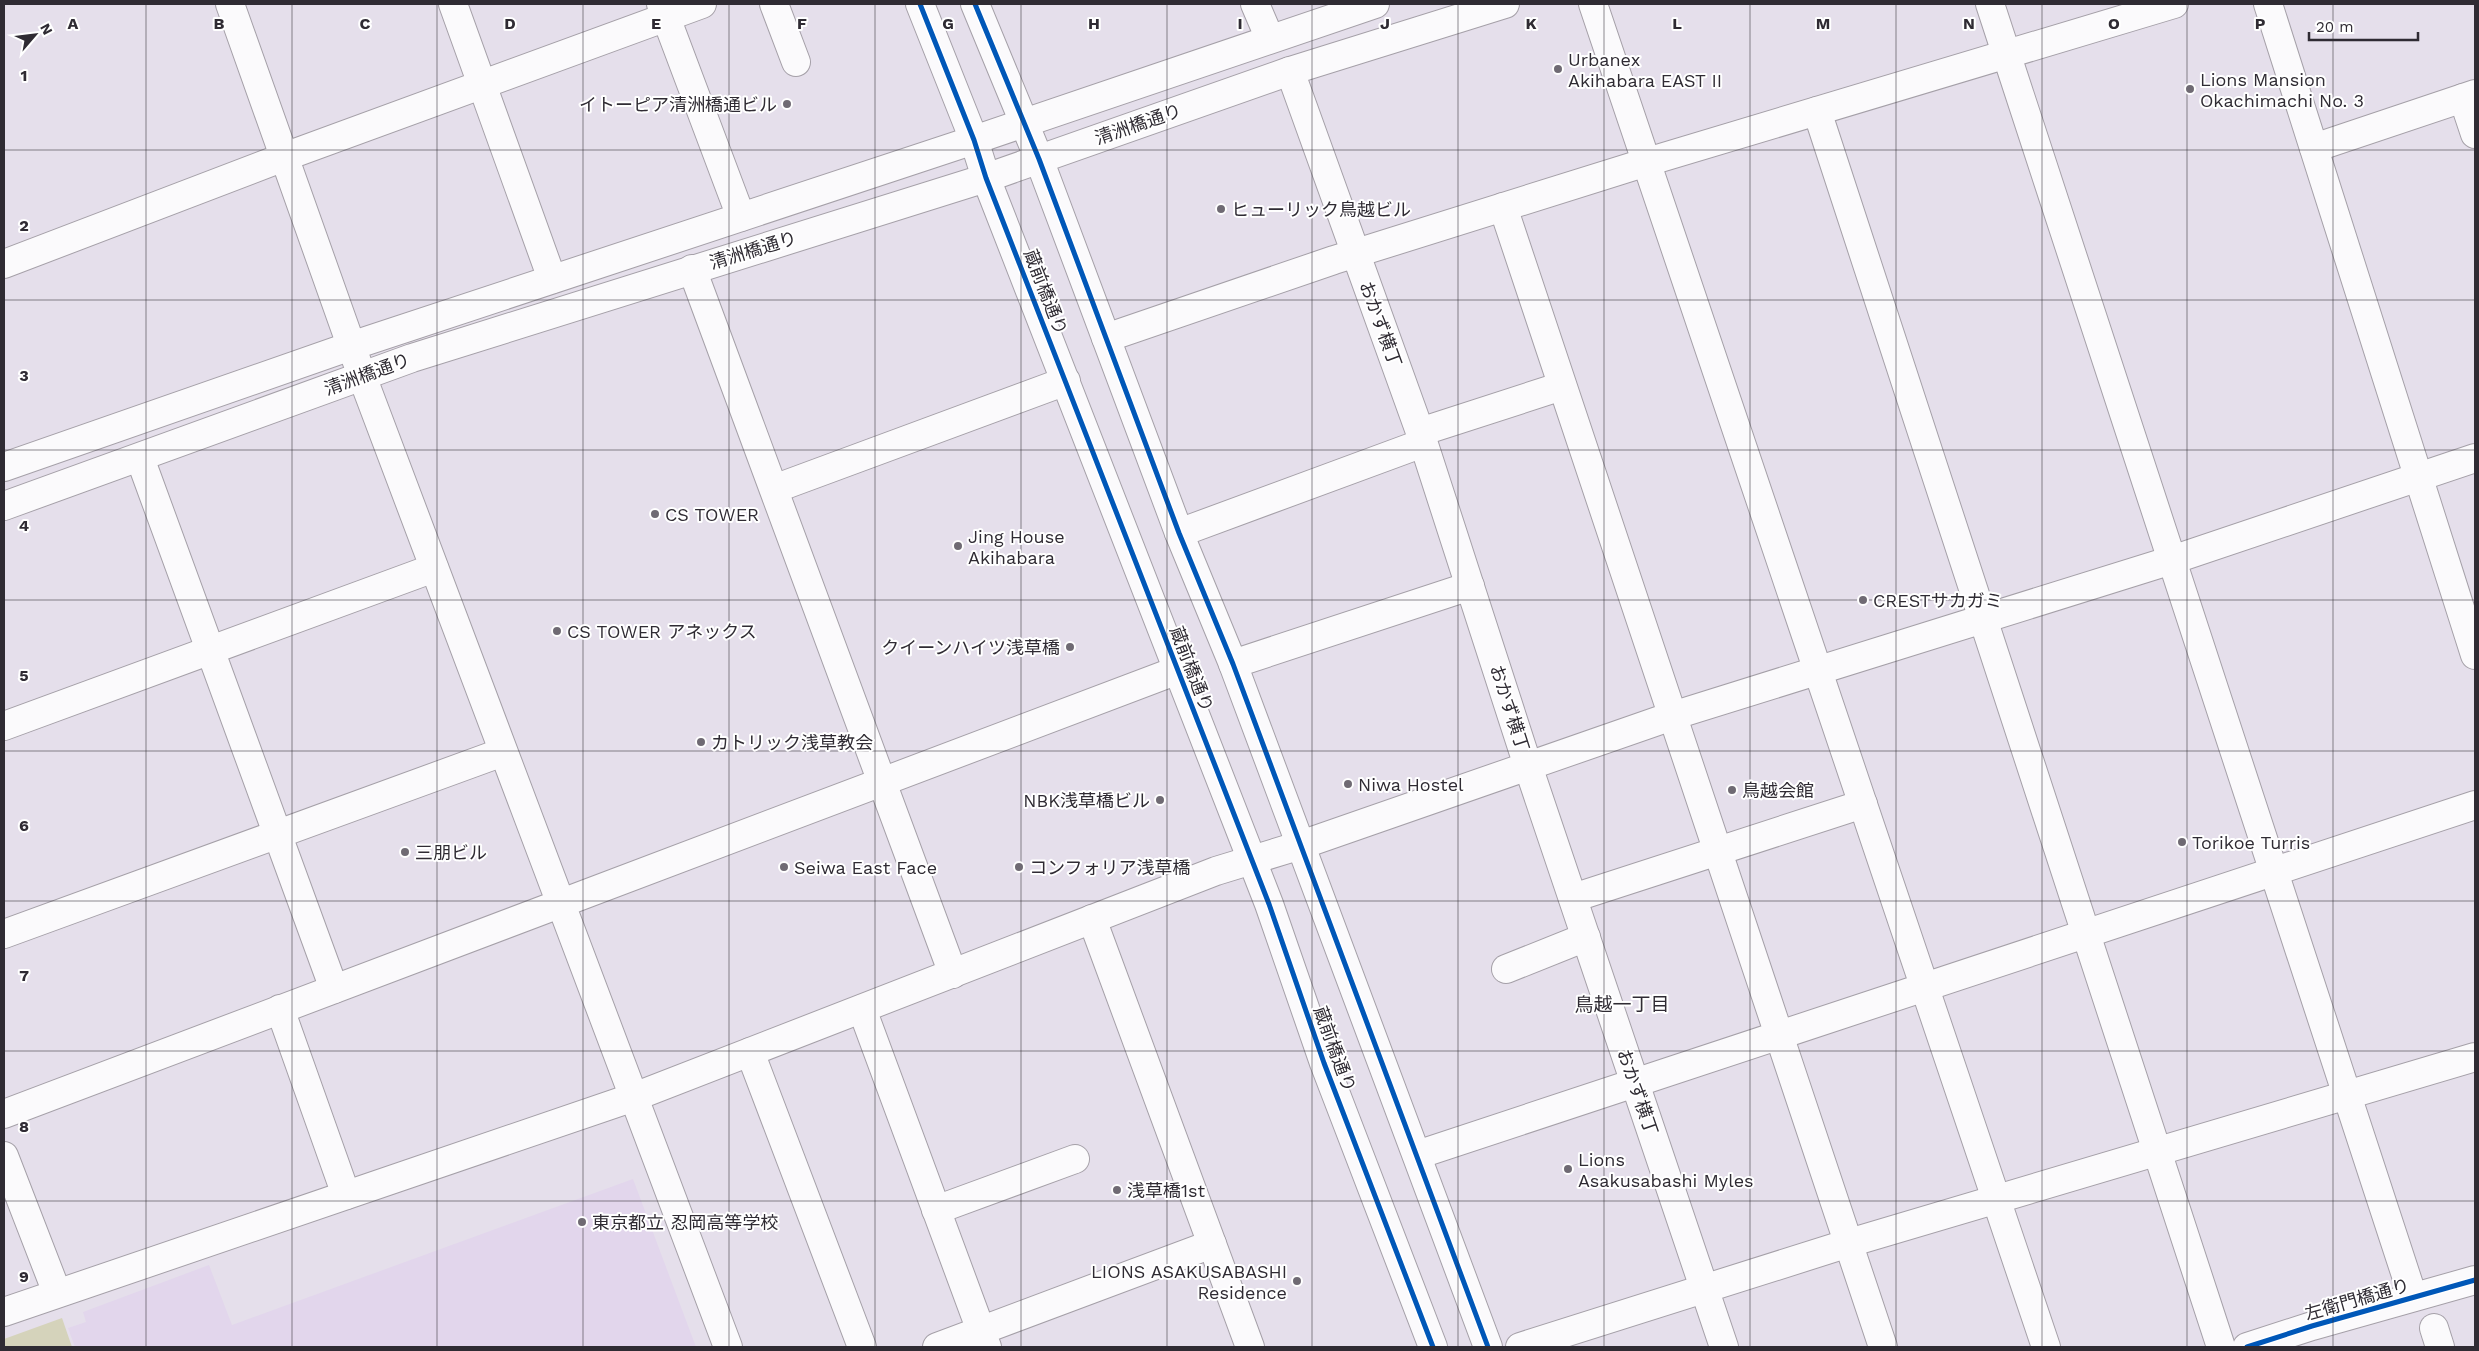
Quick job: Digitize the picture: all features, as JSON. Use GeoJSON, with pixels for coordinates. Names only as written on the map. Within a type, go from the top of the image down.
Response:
{"type":"FeatureCollection","features":[{"type":"Feature","properties":{"kind":"street"},"geometry":{"type":"LineString","coordinates":[[230,4],[362,376],[728,1347]]}},
{"type":"Feature","properties":{"kind":"street"},"geometry":{"type":"LineString","coordinates":[[453,4],[552,279]]}},
{"type":"Feature","properties":{"kind":"street"},"geometry":{"type":"LineString","coordinates":[[4,264],[482,84],[664,10],[702,4]]}},
{"type":"Feature","properties":{"kind":"street"},"geometry":{"type":"LineString","coordinates":[[774,4],[796,62]]}},
{"type":"Feature","properties":{"kind":"street","name":"蔵前橋通り"},"geometry":{"type":"LineString","coordinates":[[920,4],[1252,860],[1324,1063],[1433,1347]]}},
{"type":"Feature","properties":{"kind":"street"},"geometry":{"type":"LineString","coordinates":[[975,4],[1039,159],[1179,533],[1233,664],[1488,1347]]}},
{"type":"Feature","properties":{"kind":"street"},"geometry":{"type":"LineString","coordinates":[[1255,4],[1270,39]]}},
{"type":"Feature","properties":{"kind":"street","name":"清洲橋通り"},"geometry":{"type":"LineString","coordinates":[[4,467],[351,346],[974,140],[1375,4]]}},
{"type":"Feature","properties":{"kind":"street","name":"清洲橋通り"},"geometry":{"type":"LineString","coordinates":[[4,506],[362,376],[692,268],[986,178],[1290,71],[1505,4]]}},
{"type":"Feature","properties":{"kind":"street"},"geometry":{"type":"LineString","coordinates":[[1593,4],[2046,1347]]}},
{"type":"Feature","properties":{"kind":"street"},"geometry":{"type":"LineString","coordinates":[[1990,4],[2413,1297]]}},
{"type":"Feature","properties":{"kind":"street"},"geometry":{"type":"LineString","coordinates":[[1106,338],[1356,254],[1646,162],[2174,4]]}},
{"type":"Feature","properties":{"kind":"street"},"geometry":{"type":"LineString","coordinates":[[2268,4],[2475,655]]}},
{"type":"Feature","properties":{"kind":"street"},"geometry":{"type":"LineString","coordinates":[[664,10],[740,217]]}},
{"type":"Feature","properties":{"kind":"street","name":"おかず横丁"},"geometry":{"type":"LineString","coordinates":[[1290,71],[1421,437],[1528,766],[1724,1347]]}},
{"type":"Feature","properties":{"kind":"street"},"geometry":{"type":"LineString","coordinates":[[2314,148],[2469,96],[2475,134]]}},
{"type":"Feature","properties":{"kind":"street"},"geometry":{"type":"LineString","coordinates":[[1817,111],[2220,1347]]}},
{"type":"Feature","properties":{"kind":"street"},"geometry":{"type":"LineString","coordinates":[[1503,207],[1883,1347]]}},
{"type":"Feature","properties":{"kind":"street"},"geometry":{"type":"LineString","coordinates":[[692,268],[953,974]]}},
{"type":"Feature","properties":{"kind":"street"},"geometry":{"type":"LineString","coordinates":[[774,489],[1066,380]]}},
{"type":"Feature","properties":{"kind":"street"},"geometry":{"type":"LineString","coordinates":[[1179,533],[1421,437],[1562,386]]}},
{"type":"Feature","properties":{"kind":"street"},"geometry":{"type":"LineString","coordinates":[[140,458],[334,989]]}},
{"type":"Feature","properties":{"kind":"street"},"geometry":{"type":"LineString","coordinates":[[4,1312],[634,1097],[1216,871],[1301,845],[1672,716],[2172,560],[2475,458]]}},
{"type":"Feature","properties":{"kind":"street"},"geometry":{"type":"LineString","coordinates":[[4,726],[434,568]]}},
{"type":"Feature","properties":{"kind":"street"},"geometry":{"type":"LineString","coordinates":[[1233,664],[1470,586]]}},
{"type":"Feature","properties":{"kind":"street"},"geometry":{"type":"LineString","coordinates":[[4,1114],[560,902],[1178,670]]}},
{"type":"Feature","properties":{"kind":"street"},"geometry":{"type":"LineString","coordinates":[[4,934],[504,752]]}},
{"type":"Feature","properties":{"kind":"street"},"geometry":{"type":"LineString","coordinates":[[1573,898],[1863,804]]}},
{"type":"Feature","properties":{"kind":"street"},"geometry":{"type":"LineString","coordinates":[[1417,1156],[2475,805]]}},
{"type":"Feature","properties":{"kind":"street"},"geometry":{"type":"LineString","coordinates":[[1092,919],[1250,1347]]}},
{"type":"Feature","properties":{"kind":"street"},"geometry":{"type":"LineString","coordinates":[[1506,969],[1586,938]]}},
{"type":"Feature","properties":{"kind":"street"},"geometry":{"type":"LineString","coordinates":[[280,1009],[346,1195]]}},
{"type":"Feature","properties":{"kind":"street"},"geometry":{"type":"LineString","coordinates":[[862,1009],[984,1339]]}},
{"type":"Feature","properties":{"kind":"street"},"geometry":{"type":"LineString","coordinates":[[750,1052],[862,1347]]}},
{"type":"Feature","properties":{"kind":"street"},"geometry":{"type":"LineString","coordinates":[[1520,1347],[1849,1243],[2475,1057]]}},
{"type":"Feature","properties":{"kind":"street"},"geometry":{"type":"LineString","coordinates":[[4,1156],[57,1293]]}},
{"type":"Feature","properties":{"kind":"street"},"geometry":{"type":"LineString","coordinates":[[936,1210],[1075,1159]]}},
{"type":"Feature","properties":{"kind":"street"},"geometry":{"type":"LineString","coordinates":[[937,1347],[984,1339],[1212,1244]]}},
{"type":"Feature","properties":{"kind":"street","name":"左衛門橋通り"},"geometry":{"type":"LineString","coordinates":[[2247,1347],[2315,1337],[2413,1297],[2475,1280]]}},
{"type":"Feature","properties":{"kind":"shaded area","name":"東京都立 忍岡高等学校"},"geometry":{"type":"Polygon","coordinates":[[[633,1179],[696,1347],[75,1347],[68,1328],[86,1322],[83,1312],[209,1265],[232,1325],[633,1179]]]}},
{"type":"Feature","properties":{"kind":"shaded area"},"geometry":{"type":"Polygon","coordinates":[[[62,1318],[72,1347],[4,1347],[4,1339],[62,1318]]]}},
{"type":"Feature","properties":{"kind":"cycle path"},"geometry":{"type":"LineString","coordinates":[[920,4],[1269,904],[1324,1063],[1433,1347]]}},
{"type":"Feature","properties":{"kind":"cycle path"},"geometry":{"type":"LineString","coordinates":[[975,4],[1039,159],[1179,533],[1233,664],[1488,1347]]}},
{"type":"Feature","properties":{"kind":"cycle path"},"geometry":{"type":"LineString","coordinates":[[2247,1347],[2312,1326],[2475,1280]]}},
{"type":"Feature","properties":{"kind":"place","name":"Urbanex Akihabara EAST II"},"geometry":{"type":"Point","coordinates":[1558,69]}},
{"type":"Feature","properties":{"kind":"place","name":"Lions Mansion Okachimachi No. 3"},"geometry":{"type":"Point","coordinates":[2190,89]}},
{"type":"Feature","properties":{"kind":"place","name":"イトーピア清洲橋通ビル"},"geometry":{"type":"Point","coordinates":[787,104]}},
{"type":"Feature","properties":{"kind":"place","name":"ヒューリック鳥越ビル"},"geometry":{"type":"Point","coordinates":[1221,209]}},
{"type":"Feature","properties":{"kind":"place","name":"CS TOWER"},"geometry":{"type":"Point","coordinates":[655,514]}},
{"type":"Feature","properties":{"kind":"place","name":"Jing House Akihabara"},"geometry":{"type":"Point","coordinates":[958,546]}},
{"type":"Feature","properties":{"kind":"place","name":"CRESTサカガミ"},"geometry":{"type":"Point","coordinates":[1863,600]}},
{"type":"Feature","properties":{"kind":"place","name":"CS TOWER アネックス"},"geometry":{"type":"Point","coordinates":[557,631]}},
{"type":"Feature","properties":{"kind":"place","name":"クイーンハイツ浅草橋"},"geometry":{"type":"Point","coordinates":[1070,647]}},
{"type":"Feature","properties":{"kind":"place","name":"カトリック浅草教会"},"geometry":{"type":"Point","coordinates":[701,742]}},
{"type":"Feature","properties":{"kind":"place","name":"Niwa Hostel"},"geometry":{"type":"Point","coordinates":[1348,784]}},
{"type":"Feature","properties":{"kind":"place","name":"鳥越会館"},"geometry":{"type":"Point","coordinates":[1732,790]}},
{"type":"Feature","properties":{"kind":"place","name":"NBK浅草橋ビル"},"geometry":{"type":"Point","coordinates":[1160,800]}},
{"type":"Feature","properties":{"kind":"place","name":"Torikoe Turris"},"geometry":{"type":"Point","coordinates":[2182,842]}},
{"type":"Feature","properties":{"kind":"place","name":"三朋ビル"},"geometry":{"type":"Point","coordinates":[405,852]}},
{"type":"Feature","properties":{"kind":"place","name":"Seiwa East Face"},"geometry":{"type":"Point","coordinates":[784,867]}},
{"type":"Feature","properties":{"kind":"place","name":"コンフォリア浅草橋"},"geometry":{"type":"Point","coordinates":[1019,867]}},
{"type":"Feature","properties":{"kind":"place","name":"Lions Asakusabashi Myles"},"geometry":{"type":"Point","coordinates":[1568,1169]}},
{"type":"Feature","properties":{"kind":"place","name":"浅草橋1st"},"geometry":{"type":"Point","coordinates":[1117,1190]}},
{"type":"Feature","properties":{"kind":"place","name":"東京都立 忍岡高等学校"},"geometry":{"type":"Point","coordinates":[582,1222]}},
{"type":"Feature","properties":{"kind":"place","name":"LIONS ASAKUSABASHI Residence"},"geometry":{"type":"Point","coordinates":[1297,1281]}},
{"type":"Feature","properties":{"kind":"district","name":"鳥越一丁目"},"geometry":{"type":"Point","coordinates":[1622,1004]}}]}
